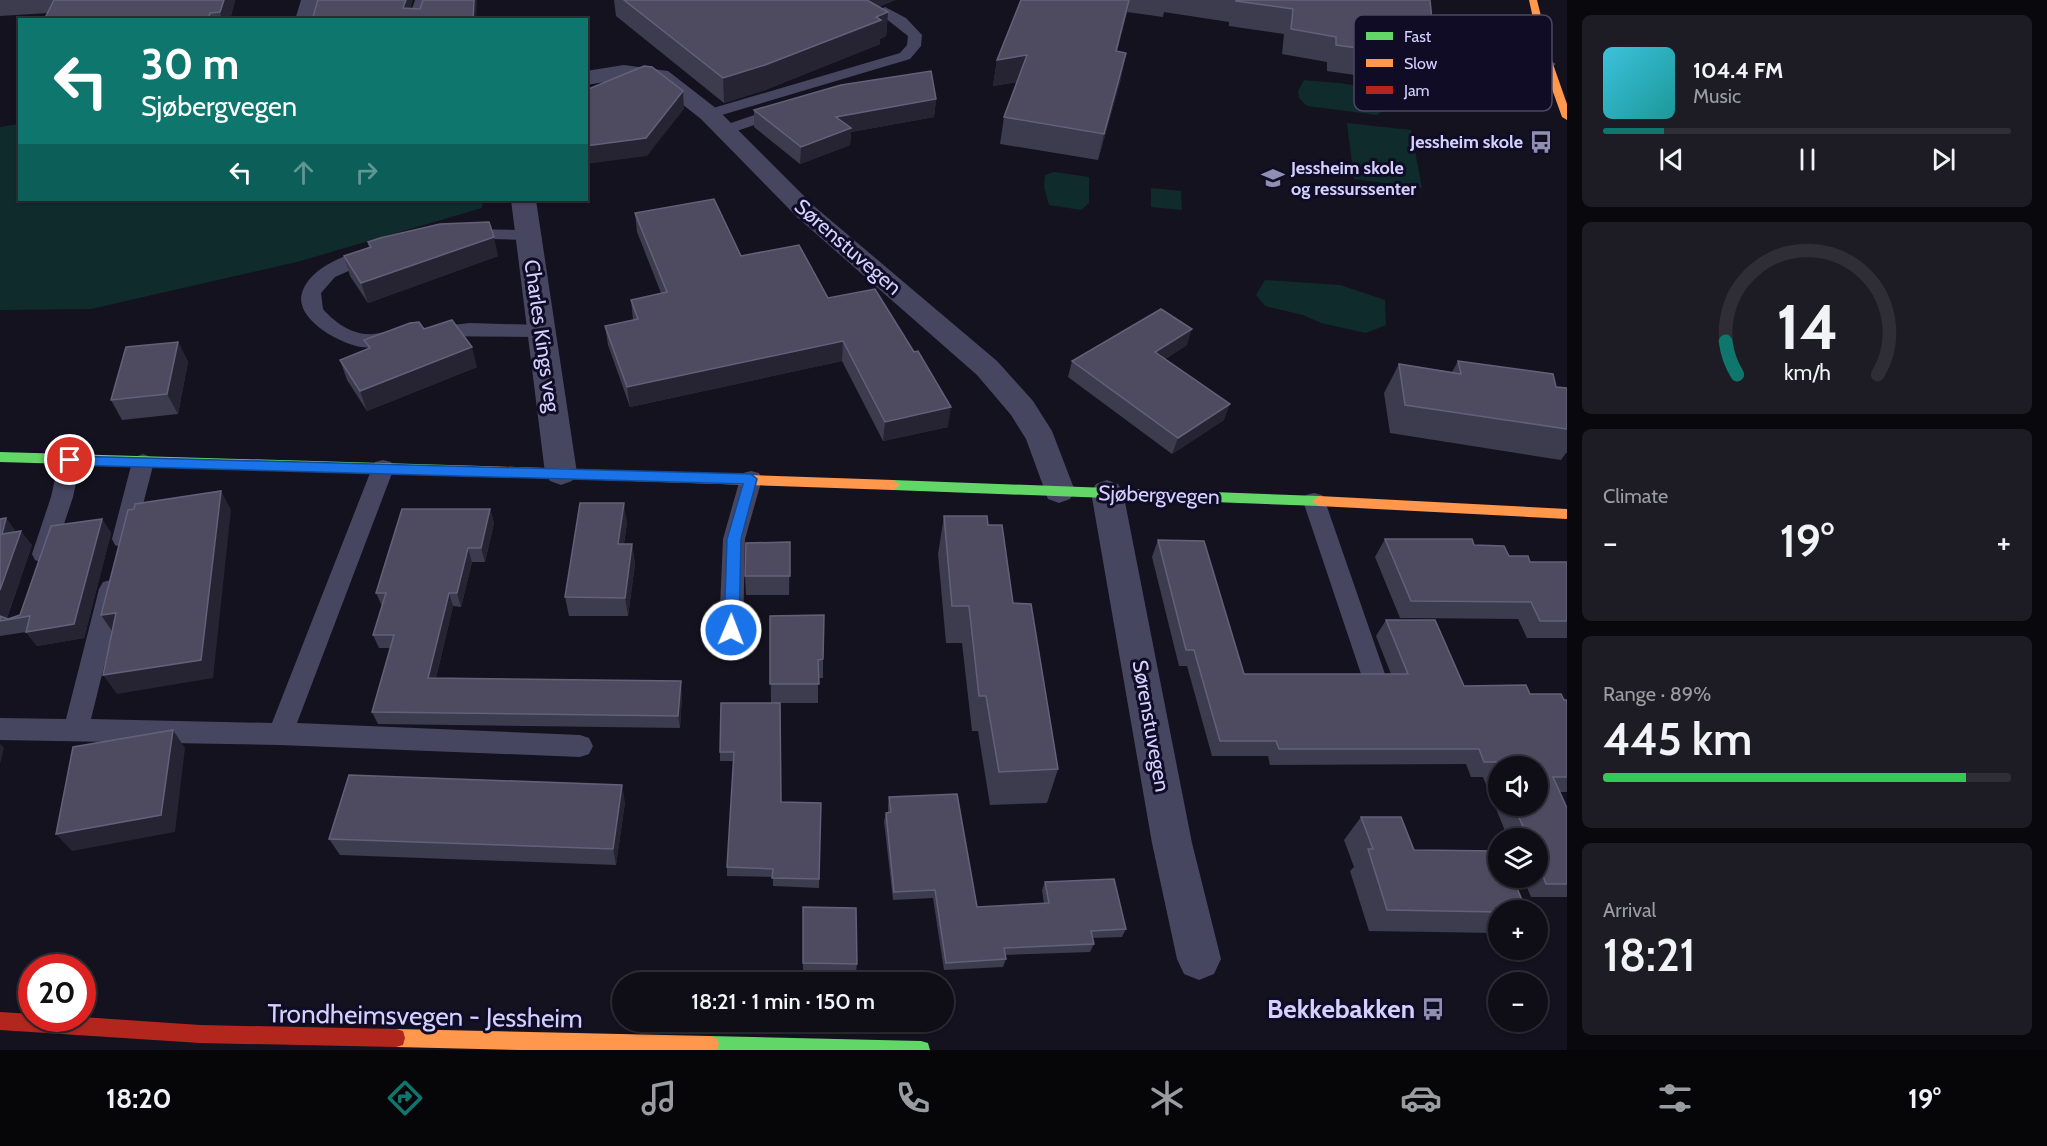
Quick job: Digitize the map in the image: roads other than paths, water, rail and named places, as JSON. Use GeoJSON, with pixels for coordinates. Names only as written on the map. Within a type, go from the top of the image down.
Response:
{"type":"FeatureCollection","features":[{"type":"Feature","properties":{"kind":"street"},"geometry":{"type":"LineString","coordinates":[[306,18],[311,0]]}},
{"type":"Feature","properties":{"kind":"street"},"geometry":{"type":"LineString","coordinates":[[1533,0],[1537,15]]}},
{"type":"Feature","properties":{"kind":"street","name":"Sørenstuvegen"},"geometry":{"type":"LineString","coordinates":[[588,78],[624,72],[660,76],[717,122],[806,212],[987,368],[1022,408],[1041,439],[1059,491]]}},
{"type":"Feature","properties":{"kind":"street"},"geometry":{"type":"LineString","coordinates":[[1552,75],[1567,117]]}},
{"type":"Feature","properties":{"kind":"street","name":"Charles Kings veg"},"geometry":{"type":"LineString","coordinates":[[523,201],[561,472]]}},
{"type":"Feature","properties":{"kind":"street","name":"Sjøbergvegen"},"geometry":{"type":"LineString","coordinates":[[0,457],[561,472],[1107,492],[1567,514]]}},
{"type":"Feature","properties":{"kind":"street","name":"Sørenstuvegen"},"geometry":{"type":"LineString","coordinates":[[1107,492],[1172,843],[1199,959]]}},
{"type":"Feature","properties":{"kind":"street","name":"Trondheimsvegen - Jessheim"},"geometry":{"type":"LineString","coordinates":[[0,1021],[15,1020],[200,1034],[921,1050]]}},
{"type":"Feature","properties":{"kind":"lane"},"geometry":{"type":"LineString","coordinates":[[416,18],[422,0]]}},
{"type":"Feature","properties":{"kind":"lane"},"geometry":{"type":"LineString","coordinates":[[717,122],[905,56],[914,46],[915,35],[902,21],[885,11]]}},
{"type":"Feature","properties":{"kind":"lane"},"geometry":{"type":"LineString","coordinates":[[717,122],[800,105]]}},
{"type":"Feature","properties":{"kind":"lane"},"geometry":{"type":"LineString","coordinates":[[448,235],[529,235]]}},
{"type":"Feature","properties":{"kind":"lane"},"geometry":{"type":"LineString","coordinates":[[388,247],[342,267],[317,284],[310,295],[311,305],[324,322],[352,338],[368,341],[414,333],[470,329],[540,331]]}},
{"type":"Feature","properties":{"kind":"lane"},"geometry":{"type":"LineString","coordinates":[[35,576],[62,497],[70,460]]}},
{"type":"Feature","properties":{"kind":"lane"},"geometry":{"type":"LineString","coordinates":[[76,730],[143,462]]}},
{"type":"Feature","properties":{"kind":"lane"},"geometry":{"type":"LineString","coordinates":[[280,734],[383,468]]}},
{"type":"Feature","properties":{"kind":"lane"},"geometry":{"type":"LineString","coordinates":[[731,630],[734,539],[751,479]]}},
{"type":"Feature","properties":{"kind":"lane"},"geometry":{"type":"LineString","coordinates":[[1314,501],[1373,674]]}},
{"type":"Feature","properties":{"kind":"lane"},"geometry":{"type":"LineString","coordinates":[[0,729],[280,734],[580,746]]}},
{"type":"Feature","properties":{"kind":"place","name":"Jessheim skole"},"geometry":{"type":"Point","coordinates":[1541,142]}},
{"type":"Feature","properties":{"kind":"place","name":"Jessheim skole og ressurssenter"},"geometry":{"type":"Point","coordinates":[1273,178]}},
{"type":"Feature","properties":{"kind":"place","name":"Bekkebakken"},"geometry":{"type":"Point","coordinates":[1433,1009]}}]}
